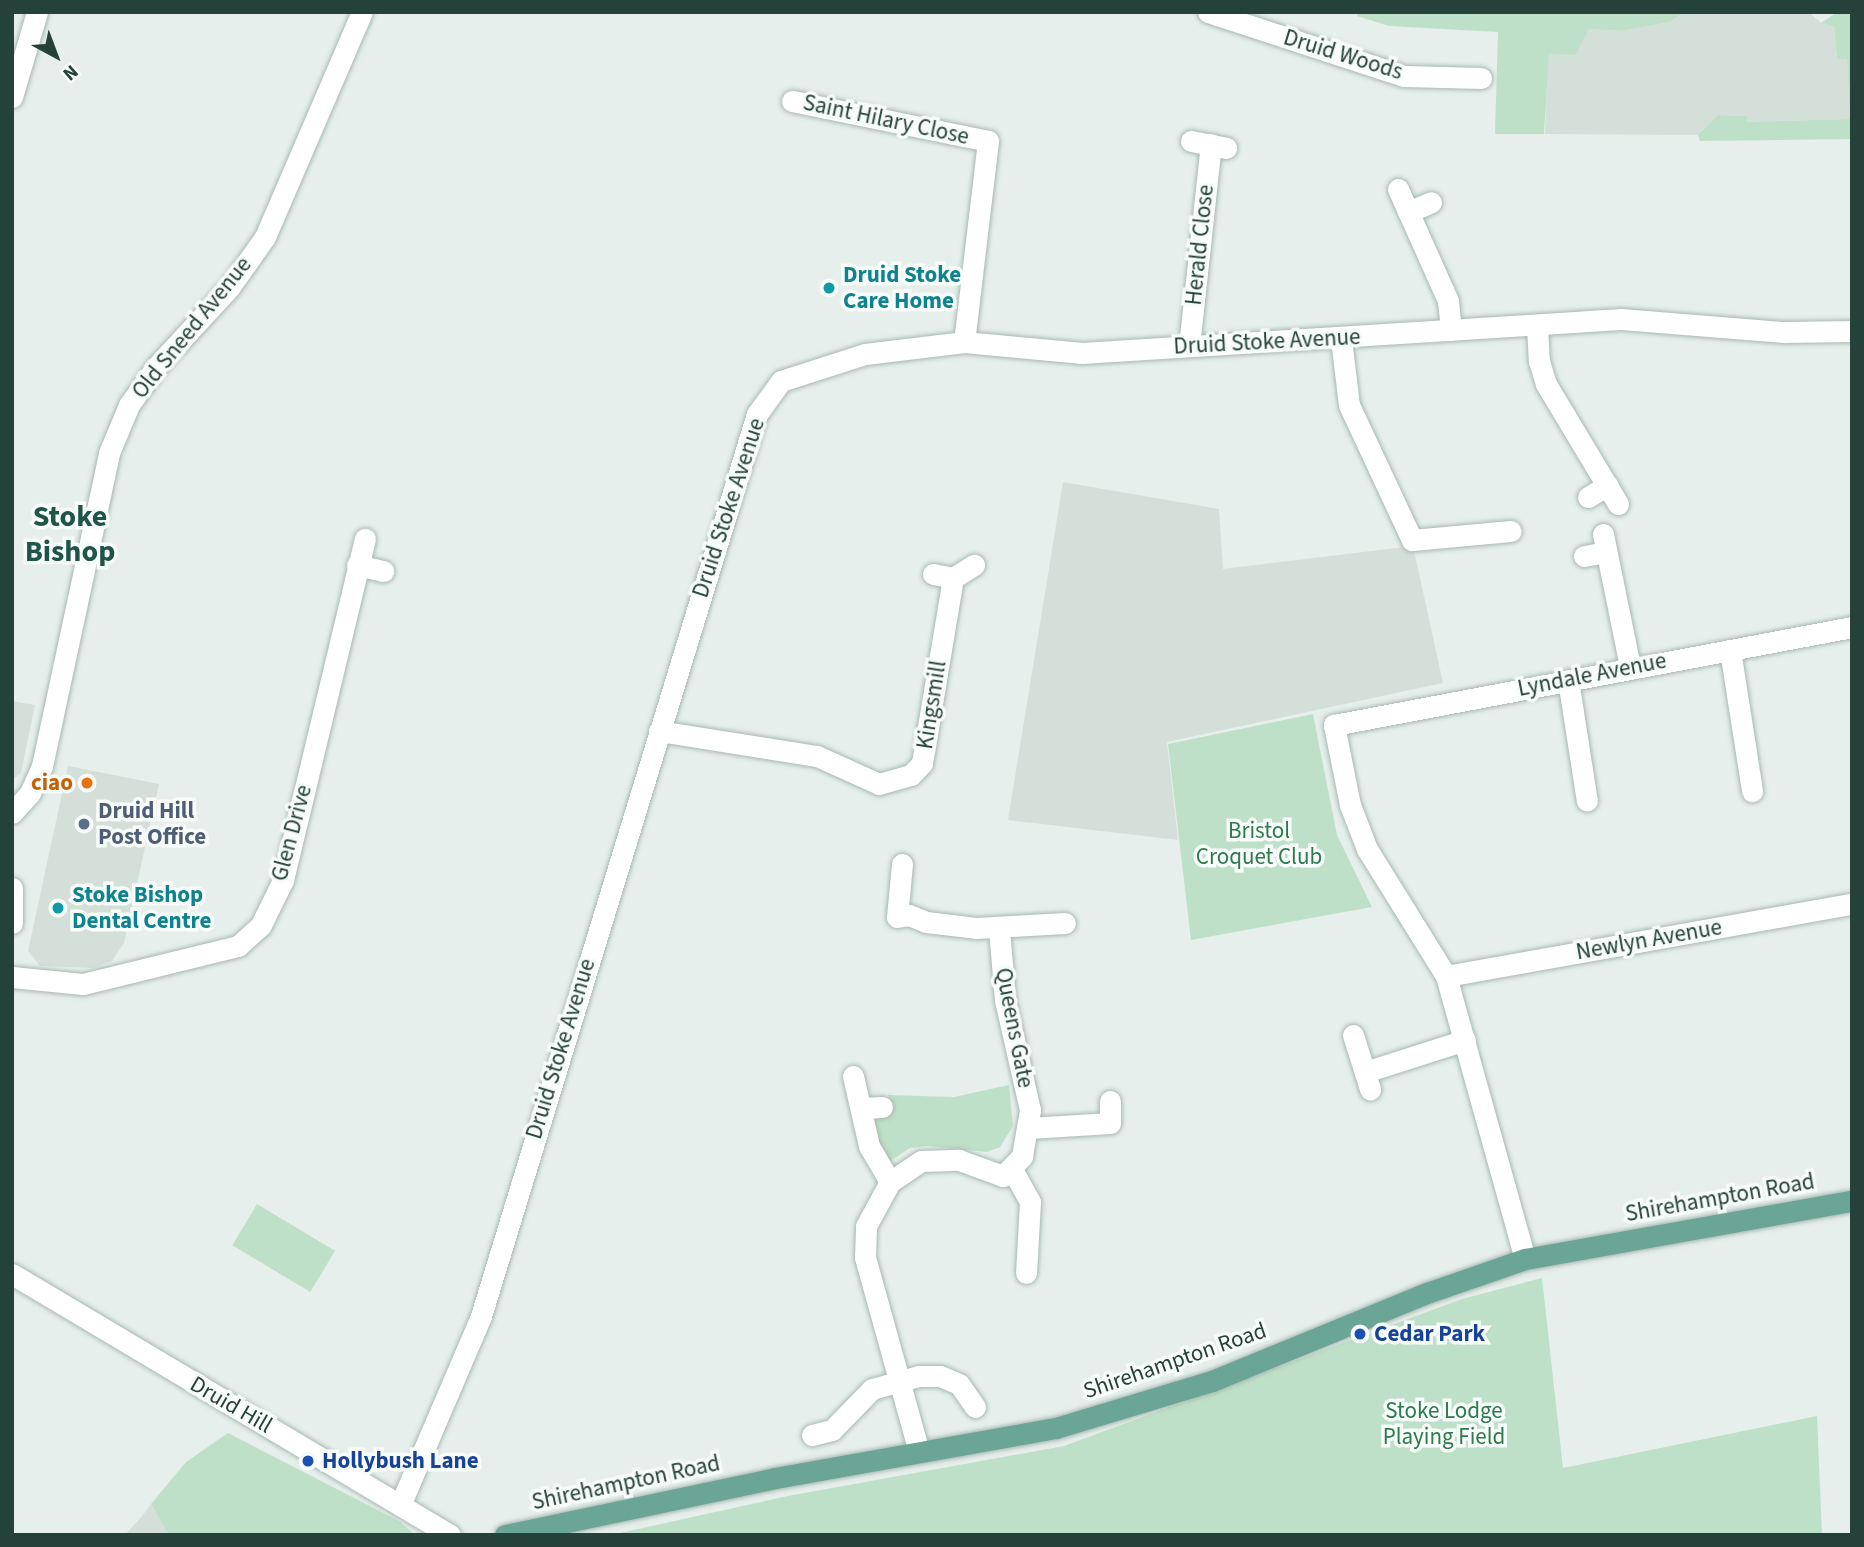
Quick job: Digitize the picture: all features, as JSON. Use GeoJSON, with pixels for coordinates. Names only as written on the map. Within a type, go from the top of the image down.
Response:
{"type":"FeatureCollection","features":[{"type":"Feature","properties":{"kind":"main road","name":"Shirehampton Road"},"geometry":{"type":"LineString","coordinates":[[505,1535],[919,1452],[1056,1428],[1128,1410],[1525,1259],[1852,1201]]}},
{"type":"Feature","properties":{"kind":"street"},"geometry":{"type":"LineString","coordinates":[[12,97],[37,12]]}},
{"type":"Feature","properties":{"kind":"street","name":"Old Sneed Avenue"},"geometry":{"type":"LineString","coordinates":[[12,813],[30,793],[42,766],[109,453],[129,405],[156,367],[229,288],[265,237],[362,12]]}},
{"type":"Feature","properties":{"kind":"street","name":"Druid Woods"},"geometry":{"type":"LineString","coordinates":[[1208,12],[1404,76],[1481,78]]}},
{"type":"Feature","properties":{"kind":"street","name":"Saint Hilary Close"},"geometry":{"type":"LineString","coordinates":[[792,101],[988,141],[964,342]]}},
{"type":"Feature","properties":{"kind":"street","name":"Herald Close"},"geometry":{"type":"LineString","coordinates":[[1189,346],[1209,144]]}},
{"type":"Feature","properties":{"kind":"street"},"geometry":{"type":"LineString","coordinates":[[1398,189],[1448,301],[1451,330]]}},
{"type":"Feature","properties":{"kind":"street"},"geometry":{"type":"LineString","coordinates":[[1408,212],[1431,202]]}},
{"type":"Feature","properties":{"kind":"street","name":"Druid Stoke Avenue"},"geometry":{"type":"LineString","coordinates":[[401,1503],[481,1316],[757,414],[768,395],[781,381],[865,355],[964,342],[1082,353],[1342,339],[1622,319],[1784,332],[1852,331]]}},
{"type":"Feature","properties":{"kind":"street"},"geometry":{"type":"LineString","coordinates":[[1537,326],[1539,361],[1546,384],[1613,494],[1588,497]]}},
{"type":"Feature","properties":{"kind":"street"},"geometry":{"type":"LineString","coordinates":[[1342,339],[1349,404],[1390,519],[1412,540],[1511,531]]}},
{"type":"Feature","properties":{"kind":"street","name":"Glen Drive"},"geometry":{"type":"LineString","coordinates":[[12,977],[83,984],[238,946],[261,925],[283,880],[365,539]]}},
{"type":"Feature","properties":{"kind":"street"},"geometry":{"type":"LineString","coordinates":[[1584,556],[1604,543],[1630,667]]}},
{"type":"Feature","properties":{"kind":"street"},"geometry":{"type":"LineString","coordinates":[[357,565],[383,571]]}},
{"type":"Feature","properties":{"kind":"street","name":"Kingsmill"},"geometry":{"type":"LineString","coordinates":[[659,731],[817,756],[879,784],[904,779],[922,764],[943,576],[974,565]]}},
{"type":"Feature","properties":{"kind":"street","name":"Lyndale Avenue"},"geometry":{"type":"LineString","coordinates":[[1446,976],[1367,849],[1350,805],[1334,724],[1852,627]]}},
{"type":"Feature","properties":{"kind":"street"},"geometry":{"type":"LineString","coordinates":[[1730,650],[1758,763],[1752,791]]}},
{"type":"Feature","properties":{"kind":"street"},"geometry":{"type":"LineString","coordinates":[[1568,680],[1593,774],[1587,802]]}},
{"type":"Feature","properties":{"kind":"street"},"geometry":{"type":"LineString","coordinates":[[902,864],[897,917],[999,928],[1065,923]]}},
{"type":"Feature","properties":{"kind":"street"},"geometry":{"type":"LineString","coordinates":[[12,888],[12,923]]}},
{"type":"Feature","properties":{"kind":"street","name":"Newlyn Avenue"},"geometry":{"type":"LineString","coordinates":[[1446,976],[1852,904]]}},
{"type":"Feature","properties":{"kind":"street","name":"Queens Gate"},"geometry":{"type":"LineString","coordinates":[[999,928],[1005,1000],[1030,1110],[1029,1128],[1013,1171]]}},
{"type":"Feature","properties":{"kind":"street"},"geometry":{"type":"LineString","coordinates":[[1446,976],[1525,1259]]}},
{"type":"Feature","properties":{"kind":"street"},"geometry":{"type":"LineString","coordinates":[[1353,1035],[1367,1080],[1465,1040]]}},
{"type":"Feature","properties":{"kind":"street"},"geometry":{"type":"LineString","coordinates":[[853,1076],[869,1146],[890,1182]]}},
{"type":"Feature","properties":{"kind":"street"},"geometry":{"type":"LineString","coordinates":[[1029,1128],[1110,1123],[1110,1101]]}},
{"type":"Feature","properties":{"kind":"street"},"geometry":{"type":"LineString","coordinates":[[860,1108],[882,1107]]}},
{"type":"Feature","properties":{"kind":"street"},"geometry":{"type":"LineString","coordinates":[[919,1452],[865,1257],[866,1226],[890,1182],[921,1161],[959,1160],[998,1176],[1013,1171],[1030,1202],[1026,1273]]}},
{"type":"Feature","properties":{"kind":"street","name":"Druid Hill"},"geometry":{"type":"LineString","coordinates":[[12,1274],[401,1503],[450,1535]]}},
{"type":"Feature","properties":{"kind":"street"},"geometry":{"type":"LineString","coordinates":[[812,1435],[832,1430],[872,1389],[919,1376],[940,1377],[958,1384],[975,1407]]}},
{"type":"Feature","properties":{"kind":"shaded area"},"geometry":{"type":"Polygon","coordinates":[[[1684,12],[1809,12],[1821,23],[1834,25],[1837,59],[1847,59],[1850,119],[1747,122],[1747,116],[1718,115],[1698,135],[1545,134],[1548,54],[1589,29],[1621,31],[1670,22],[1684,12]]]}},
{"type":"Feature","properties":{"kind":"shaded area"},"geometry":{"type":"Polygon","coordinates":[[[1063,482],[1219,509],[1223,569],[1413,546],[1443,683],[1167,742],[1178,840],[1008,820],[1063,482]]]}},
{"type":"Feature","properties":{"kind":"shaded area"},"geometry":{"type":"Polygon","coordinates":[[[12,701],[35,705],[21,773],[12,780],[12,701]]]}},
{"type":"Feature","properties":{"kind":"shaded area"},"geometry":{"type":"Polygon","coordinates":[[[68,766],[159,784],[124,943],[112,961],[93,968],[40,966],[28,951],[68,766]]]}},
{"type":"Feature","properties":{"kind":"shaded area"},"geometry":{"type":"Polygon","coordinates":[[[151,1504],[169,1535],[125,1535],[143,1515],[151,1504]]]}},
{"type":"Feature","properties":{"kind":"green space"},"geometry":{"type":"Polygon","coordinates":[[[1358,12],[1684,12],[1670,22],[1621,31],[1589,29],[1575,55],[1549,54],[1544,134],[1495,134],[1498,32],[1389,26],[1357,16],[1358,12]]]}},
{"type":"Feature","properties":{"kind":"green space"},"geometry":{"type":"Polygon","coordinates":[[[1837,12],[1852,12],[1852,139],[1700,141],[1698,135],[1718,115],[1747,116],[1747,122],[1850,119],[1847,59],[1837,59],[1834,26],[1821,23],[1837,12]]]}},
{"type":"Feature","properties":{"kind":"green space","name":"Bristol Croquet Club"},"geometry":{"type":"Polygon","coordinates":[[[1313,714],[1337,835],[1372,907],[1191,940],[1168,744],[1313,714]]]}},
{"type":"Feature","properties":{"kind":"green space"},"geometry":{"type":"Polygon","coordinates":[[[1009,1085],[1013,1126],[1000,1147],[987,1152],[928,1146],[910,1148],[890,1161],[881,1150],[872,1121],[893,1112],[888,1095],[954,1097],[1009,1085]]]}},
{"type":"Feature","properties":{"kind":"green space"},"geometry":{"type":"Polygon","coordinates":[[[257,1204],[335,1251],[310,1292],[232,1245],[257,1204]]]}},
{"type":"Feature","properties":{"kind":"green space","name":"Stoke Lodge Playing Field"},"geometry":{"type":"Polygon","coordinates":[[[1542,1278],[1563,1468],[1817,1416],[1822,1535],[611,1535],[788,1496],[1064,1446],[1462,1299],[1542,1278]]]}},
{"type":"Feature","properties":{"kind":"green space"},"geometry":{"type":"Polygon","coordinates":[[[228,1433],[399,1521],[415,1535],[169,1535],[151,1504],[186,1462],[228,1433]]]}},
{"type":"Feature","properties":{"kind":"place","name":"Druid Stoke Care Home"},"geometry":{"type":"Point","coordinates":[829,288]}},
{"type":"Feature","properties":{"kind":"place","name":"ciao"},"geometry":{"type":"Point","coordinates":[87,783]}},
{"type":"Feature","properties":{"kind":"place","name":"Druid Hill Post Office"},"geometry":{"type":"Point","coordinates":[84,824]}},
{"type":"Feature","properties":{"kind":"place","name":"Stoke Bishop Dental Centre"},"geometry":{"type":"Point","coordinates":[58,908]}},
{"type":"Feature","properties":{"kind":"place","name":"Cedar Park"},"geometry":{"type":"Point","coordinates":[1360,1334]}},
{"type":"Feature","properties":{"kind":"place","name":"Hollybush Lane"},"geometry":{"type":"Point","coordinates":[308,1461]}},
{"type":"Feature","properties":{"kind":"district","name":"Stoke Bishop"},"geometry":{"type":"Point","coordinates":[70,534]}}]}
